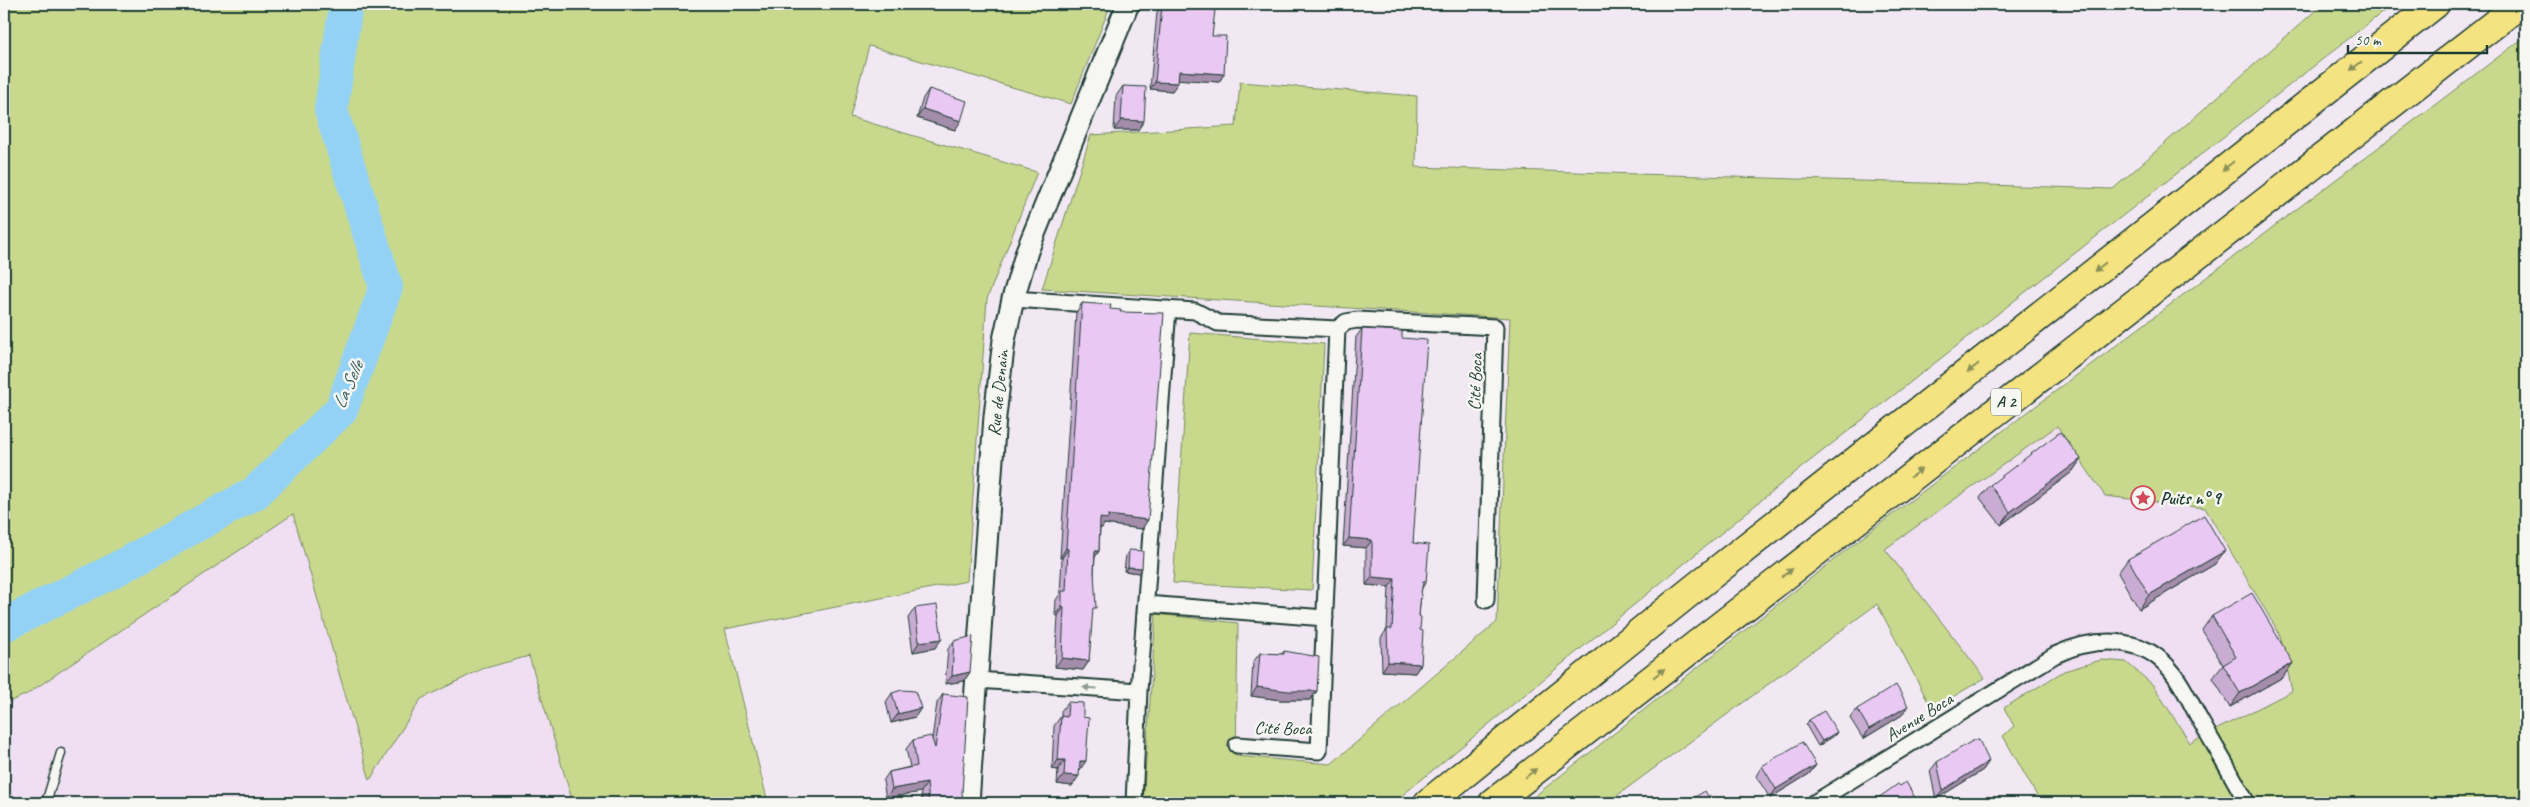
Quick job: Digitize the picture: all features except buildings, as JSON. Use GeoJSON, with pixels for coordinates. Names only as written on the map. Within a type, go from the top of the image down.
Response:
{"type":"FeatureCollection","features":[{"type":"Feature","properties":{"kind":"highway"},"geometry":{"type":"LineString","coordinates":[[1428,803],[1720,568],[2435,4]]}},
{"type":"Feature","properties":{"kind":"highway","name":"A 2"},"geometry":{"type":"LineString","coordinates":[[1493,803],[2520,4]]}},
{"type":"Feature","properties":{"kind":"street","name":"Rue de Denain"},"geometry":{"type":"LineString","coordinates":[[968,803],[996,397],[1001,359],[1013,299],[1043,210],[1128,4]]}},
{"type":"Feature","properties":{"kind":"street","name":"Cité Boca"},"geometry":{"type":"LineString","coordinates":[[1013,299],[1200,312],[1218,323],[1337,329],[1346,322],[1357,320],[1496,327],[1486,600]]}},
{"type":"Feature","properties":{"kind":"street"},"geometry":{"type":"LineString","coordinates":[[1134,803],[1139,691],[1168,309]]}},
{"type":"Feature","properties":{"kind":"street","name":"Cité Boca"},"geometry":{"type":"LineString","coordinates":[[1237,745],[1319,751],[1337,329]]}},
{"type":"Feature","properties":{"kind":"street"},"geometry":{"type":"LineString","coordinates":[[1146,604],[1325,618]]}},
{"type":"Feature","properties":{"kind":"street","name":"Avenue Boca"},"geometry":{"type":"LineString","coordinates":[[1814,803],[2044,662],[2075,646],[2102,642],[2136,645],[2154,655],[2169,668],[2248,803]]}},
{"type":"Feature","properties":{"kind":"street"},"geometry":{"type":"LineString","coordinates":[[977,680],[1139,691]]}},
{"type":"Feature","properties":{"kind":"lane"},"geometry":{"type":"LineString","coordinates":[[46,803],[61,753]]}},
{"type":"Feature","properties":{"kind":"shaded area"},"geometry":{"type":"Polygon","coordinates":[[[2057,426],[2105,496],[2205,508],[2280,635],[2292,691],[2190,744],[2153,686],[2064,671],[2004,708],[1985,678],[1884,549],[2057,426]]]}},
{"type":"Feature","properties":{"kind":"shaded area"},"geometry":{"type":"Polygon","coordinates":[[[293,514],[370,779],[421,699],[482,669],[530,656],[573,803],[4,803],[4,704],[27,694],[293,514]]]}},
{"type":"Feature","properties":{"kind":"green space"},"geometry":{"type":"Polygon","coordinates":[[[4,4],[1111,4],[1071,104],[869,46],[850,117],[1037,172],[987,299],[967,581],[725,629],[768,803],[573,803],[529,656],[482,669],[421,699],[370,780],[293,514],[27,694],[4,704],[4,4]]]}},
{"type":"Feature","properties":{"kind":"green space"},"geometry":{"type":"Polygon","coordinates":[[[2323,4],[2393,4],[1792,475],[1393,803],[1143,803],[1156,614],[1238,623],[1236,756],[1331,764],[1497,622],[1510,318],[1042,289],[1091,135],[1236,126],[1240,82],[1417,96],[1416,167],[2113,189],[2323,4]]]}},
{"type":"Feature","properties":{"kind":"green space"},"geometry":{"type":"Polygon","coordinates":[[[2526,36],[2526,803],[2041,803],[2003,736],[2014,726],[2004,708],[2064,671],[2101,660],[2126,662],[2153,685],[2190,743],[2292,691],[2280,635],[2205,508],[2105,496],[2057,426],[1885,549],[1985,678],[1932,709],[1877,604],[1607,803],[1526,803],[1873,529],[2526,36]]]}},
{"type":"Feature","properties":{"kind":"green space"},"geometry":{"type":"Polygon","coordinates":[[[1190,333],[1324,344],[1312,590],[1173,583],[1190,333]]]}},
{"type":"Feature","properties":{"kind":"waterway","name":"La Selle"},"geometry":{"type":"LineString","coordinates":[[4,625],[113,571],[255,493],[341,410],[386,287],[331,110],[346,4]]}},
{"type":"Feature","properties":{"kind":"place","name":"Puits n° 9"},"geometry":{"type":"Point","coordinates":[2143,498]}}]}
